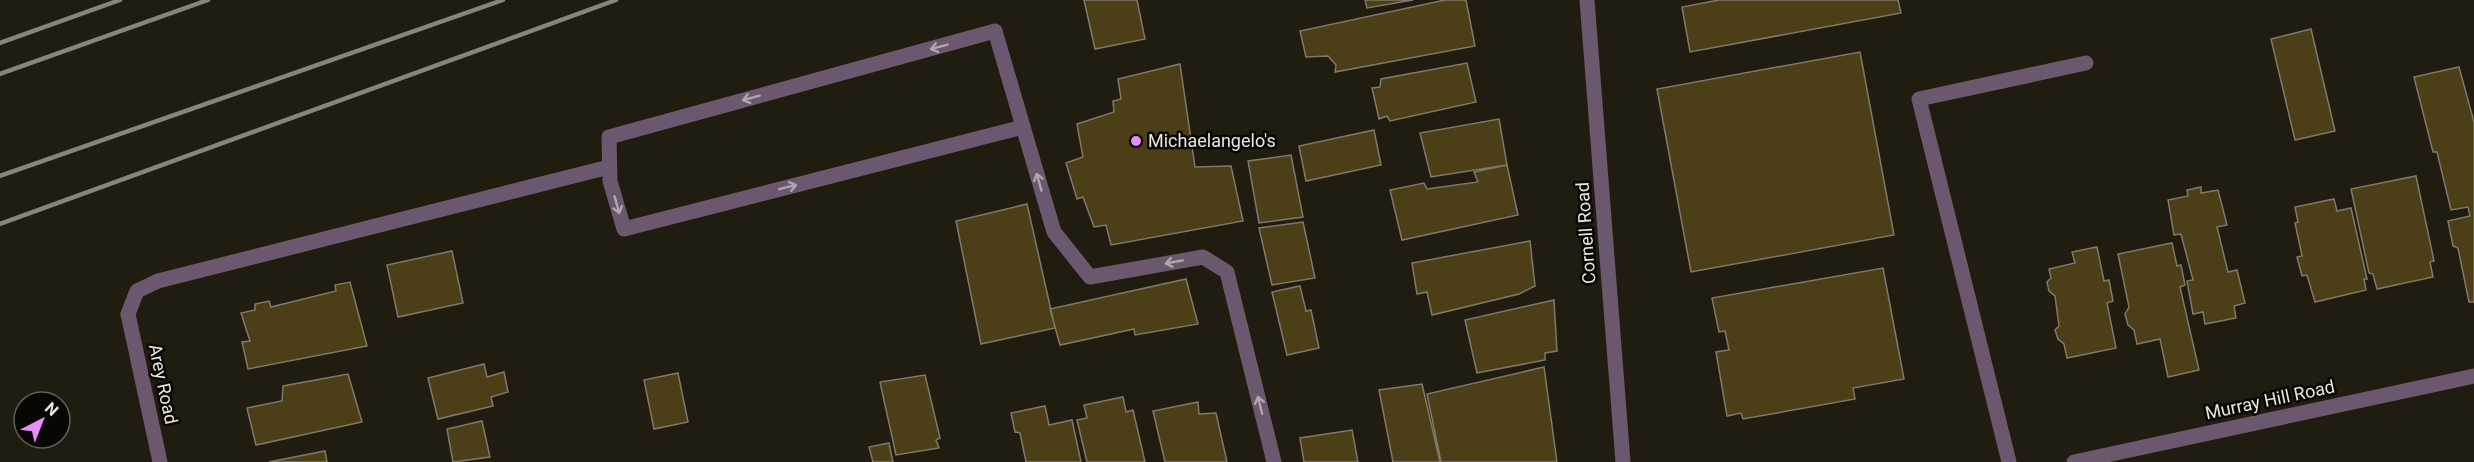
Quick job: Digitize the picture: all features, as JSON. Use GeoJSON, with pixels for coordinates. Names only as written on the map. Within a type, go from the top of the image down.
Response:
{"type":"FeatureCollection","features":[{"type":"Feature","properties":{"kind":"street","name":"Cornell Road"},"geometry":{"type":"LineString","coordinates":[[1587,0],[1623,462]]}},
{"type":"Feature","properties":{"kind":"street"},"geometry":{"type":"LineString","coordinates":[[1023,127],[624,229],[610,181],[609,137],[995,31],[1054,232],[1090,277],[1203,257],[1227,272],[1274,462]]}},
{"type":"Feature","properties":{"kind":"street"},"geometry":{"type":"LineString","coordinates":[[2009,462],[1919,99],[2086,63]]}},
{"type":"Feature","properties":{"kind":"street","name":"Arey Road"},"geometry":{"type":"LineString","coordinates":[[160,462],[128,314],[137,291],[158,281],[609,167]]}},
{"type":"Feature","properties":{"kind":"street","name":"Murray Hill Road"},"geometry":{"type":"LineString","coordinates":[[2074,462],[2474,376]]}},
{"type":"Feature","properties":{"kind":"building"},"geometry":{"type":"Polygon","coordinates":[[[1084,0],[1137,0],[1145,39],[1095,49],[1084,0]]]}},
{"type":"Feature","properties":{"kind":"building"},"geometry":{"type":"Polygon","coordinates":[[[1365,0],[1413,0],[1367,8],[1365,0]]]}},
{"type":"Feature","properties":{"kind":"building"},"geometry":{"type":"Polygon","coordinates":[[[1445,0],[1466,0],[1475,46],[1335,72],[1336,65],[1328,56],[1306,57],[1300,31],[1445,0]]]}},
{"type":"Feature","properties":{"kind":"building"},"geometry":{"type":"Polygon","coordinates":[[[1719,0],[1898,0],[1901,13],[1690,52],[1682,7],[1719,0]]]}},
{"type":"Feature","properties":{"kind":"building"},"geometry":{"type":"Polygon","coordinates":[[[2311,29],[2335,131],[2295,140],[2271,39],[2311,29]]]}},
{"type":"Feature","properties":{"kind":"building"},"geometry":{"type":"Polygon","coordinates":[[[1860,52],[1894,235],[1691,272],[1657,89],[1860,52]]]}},
{"type":"Feature","properties":{"kind":"building"},"geometry":{"type":"Polygon","coordinates":[[[1467,63],[1476,102],[1390,121],[1387,116],[1379,119],[1372,88],[1380,87],[1381,79],[1467,63]]]}},
{"type":"Feature","properties":{"kind":"building","name":"Michaelangelo's"},"geometry":{"type":"Polygon","coordinates":[[[1180,64],[1195,167],[1231,166],[1243,221],[1111,245],[1106,225],[1094,227],[1083,197],[1077,199],[1066,163],[1083,157],[1077,124],[1114,112],[1113,101],[1121,99],[1118,79],[1180,64]]]}},
{"type":"Feature","properties":{"kind":"building"},"geometry":{"type":"Polygon","coordinates":[[[2459,67],[2474,122],[2474,302],[2469,302],[2458,248],[2453,246],[2448,221],[2470,216],[2468,207],[2451,210],[2437,152],[2433,152],[2414,77],[2459,67]]]}},
{"type":"Feature","properties":{"kind":"building"},"geometry":{"type":"Polygon","coordinates":[[[1499,119],[1507,165],[1431,177],[1420,133],[1499,119]]]}},
{"type":"Feature","properties":{"kind":"building"},"geometry":{"type":"Polygon","coordinates":[[[1374,130],[1381,165],[1306,181],[1299,146],[1374,130]]]}},
{"type":"Feature","properties":{"kind":"building"},"geometry":{"type":"Polygon","coordinates":[[[1291,155],[1303,217],[1259,223],[1248,161],[1291,155]]]}},
{"type":"Feature","properties":{"kind":"building"},"geometry":{"type":"Polygon","coordinates":[[[1507,165],[1518,215],[1402,240],[1390,190],[1424,183],[1427,189],[1478,182],[1474,172],[1507,165]]]}},
{"type":"Feature","properties":{"kind":"building"},"geometry":{"type":"Polygon","coordinates":[[[2416,176],[2434,261],[2430,262],[2433,277],[2377,289],[2373,274],[2369,273],[2351,189],[2416,176]]]}},
{"type":"Feature","properties":{"kind":"building"},"geometry":{"type":"Polygon","coordinates":[[[2201,187],[2201,193],[2218,190],[2227,225],[2217,227],[2228,272],[2237,270],[2245,303],[2234,306],[2236,318],[2205,324],[2203,312],[2193,314],[2187,281],[2193,280],[2181,234],[2174,235],[2168,200],[2188,196],[2187,190],[2201,187]]]}},
{"type":"Feature","properties":{"kind":"building"},"geometry":{"type":"Polygon","coordinates":[[[2334,199],[2337,211],[2351,208],[2367,279],[2364,279],[2366,290],[2315,302],[2307,275],[2302,276],[2297,257],[2302,256],[2295,223],[2298,222],[2295,207],[2334,199]]]}},
{"type":"Feature","properties":{"kind":"building"},"geometry":{"type":"Polygon","coordinates":[[[1027,204],[1055,328],[981,344],[956,221],[1027,204]]]}},
{"type":"Feature","properties":{"kind":"building"},"geometry":{"type":"Polygon","coordinates":[[[1303,222],[1315,278],[1272,285],[1259,228],[1303,222]]]}},
{"type":"Feature","properties":{"kind":"building"},"geometry":{"type":"Polygon","coordinates":[[[1530,241],[1535,286],[1519,294],[1432,315],[1427,292],[1417,294],[1412,263],[1530,241]]]}},
{"type":"Feature","properties":{"kind":"building"},"geometry":{"type":"Polygon","coordinates":[[[2172,243],[2177,266],[2181,265],[2185,285],[2180,287],[2199,370],[2168,377],[2160,339],[2137,344],[2134,330],[2128,325],[2125,314],[2129,307],[2118,254],[2172,243]]]}},
{"type":"Feature","properties":{"kind":"building"},"geometry":{"type":"Polygon","coordinates":[[[2097,247],[2104,281],[2109,280],[2113,301],[2107,303],[2116,348],[2067,358],[2064,344],[2058,339],[2055,330],[2059,326],[2055,296],[2049,291],[2047,282],[2051,278],[2049,269],[2075,263],[2072,252],[2097,247]]]}},
{"type":"Feature","properties":{"kind":"building"},"geometry":{"type":"Polygon","coordinates":[[[452,251],[463,303],[398,317],[387,265],[452,251]]]}},
{"type":"Feature","properties":{"kind":"building"},"geometry":{"type":"Polygon","coordinates":[[[1883,268],[1904,379],[1853,388],[1855,399],[1743,419],[1741,413],[1727,416],[1716,352],[1729,350],[1725,331],[1719,332],[1712,298],[1883,268]]]}},
{"type":"Feature","properties":{"kind":"building"},"geometry":{"type":"Polygon","coordinates":[[[1186,279],[1198,324],[1135,335],[1134,329],[1060,345],[1050,309],[1186,279]]]}},
{"type":"Feature","properties":{"kind":"building"},"geometry":{"type":"Polygon","coordinates":[[[350,282],[367,346],[248,369],[242,342],[250,341],[241,313],[255,310],[255,304],[269,301],[271,307],[336,291],[335,285],[350,282]]]}},
{"type":"Feature","properties":{"kind":"building"},"geometry":{"type":"Polygon","coordinates":[[[1300,286],[1306,311],[1311,310],[1319,348],[1287,355],[1272,292],[1300,286]]]}},
{"type":"Feature","properties":{"kind":"building"},"geometry":{"type":"Polygon","coordinates":[[[1554,300],[1557,351],[1545,353],[1545,360],[1477,373],[1465,320],[1554,300]]]}},
{"type":"Feature","properties":{"kind":"building"},"geometry":{"type":"Polygon","coordinates":[[[484,364],[487,377],[504,372],[508,392],[491,397],[493,406],[438,419],[428,378],[484,364]]]}},
{"type":"Feature","properties":{"kind":"building"},"geometry":{"type":"Polygon","coordinates":[[[1544,367],[1557,462],[1441,462],[1427,394],[1544,367]]]}},
{"type":"Feature","properties":{"kind":"building"},"geometry":{"type":"Polygon","coordinates":[[[678,373],[688,422],[654,429],[644,380],[678,373]]]}},
{"type":"Feature","properties":{"kind":"building"},"geometry":{"type":"Polygon","coordinates":[[[348,374],[362,422],[256,445],[247,408],[282,401],[283,386],[348,374]]]}},
{"type":"Feature","properties":{"kind":"building"},"geometry":{"type":"Polygon","coordinates":[[[925,375],[940,438],[936,440],[939,448],[896,455],[880,382],[925,375]]]}},
{"type":"Feature","properties":{"kind":"building"},"geometry":{"type":"Polygon","coordinates":[[[1422,384],[1440,462],[1393,462],[1379,390],[1422,384]]]}},
{"type":"Feature","properties":{"kind":"building"},"geometry":{"type":"Polygon","coordinates":[[[1123,397],[1126,412],[1133,410],[1145,462],[1087,462],[1077,420],[1087,418],[1084,405],[1123,397]]]}},
{"type":"Feature","properties":{"kind":"building"},"geometry":{"type":"Polygon","coordinates":[[[1198,402],[1199,414],[1216,413],[1227,462],[1165,462],[1153,411],[1198,402]]]}},
{"type":"Feature","properties":{"kind":"building"},"geometry":{"type":"Polygon","coordinates":[[[1045,406],[1049,425],[1072,420],[1081,462],[1026,462],[1020,433],[1015,432],[1011,413],[1045,406]]]}},
{"type":"Feature","properties":{"kind":"building"},"geometry":{"type":"Polygon","coordinates":[[[482,421],[490,457],[453,462],[447,429],[482,421]]]}},
{"type":"Feature","properties":{"kind":"building"},"geometry":{"type":"Polygon","coordinates":[[[1352,430],[1358,462],[1304,462],[1300,438],[1352,430]]]}},
{"type":"Feature","properties":{"kind":"building"},"geometry":{"type":"Polygon","coordinates":[[[889,443],[893,462],[873,462],[869,447],[889,443]]]}},
{"type":"Feature","properties":{"kind":"building"},"geometry":{"type":"Polygon","coordinates":[[[325,451],[327,462],[269,462],[325,451]]]}},
{"type":"Feature","properties":{"kind":"railway"},"geometry":{"type":"LineString","coordinates":[[0,43],[120,0]]}},
{"type":"Feature","properties":{"kind":"railway"},"geometry":{"type":"LineString","coordinates":[[0,74],[208,0]]}},
{"type":"Feature","properties":{"kind":"railway"},"geometry":{"type":"LineString","coordinates":[[0,176],[503,0]]}},
{"type":"Feature","properties":{"kind":"railway"},"geometry":{"type":"LineString","coordinates":[[0,224],[616,0]]}},
{"type":"Feature","properties":{"kind":"place","name":"Michaelangelo's"},"geometry":{"type":"Point","coordinates":[1136,141]}}]}
